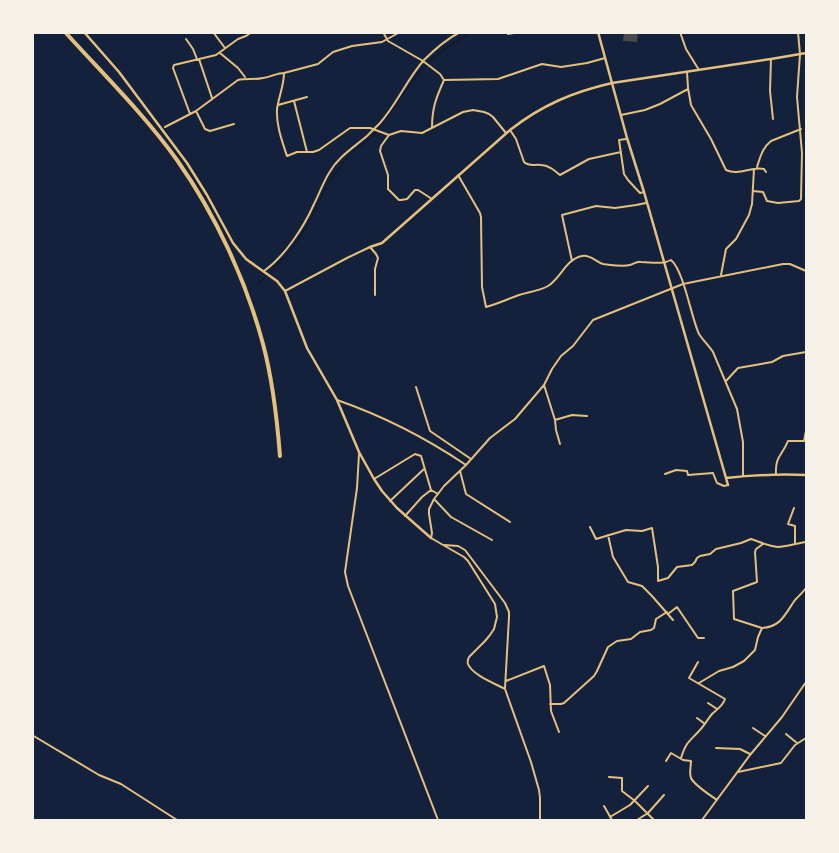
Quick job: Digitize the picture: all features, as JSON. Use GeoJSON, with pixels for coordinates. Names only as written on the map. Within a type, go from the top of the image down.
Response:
{"type":"FeatureCollection","features":[{"type":"Feature","properties":{"kind":"highway"},"geometry":{"type":"LineString","coordinates":[[65,32],[120,92],[177,160],[208,210],[222,237],[250,303],[263,344],[275,404],[280,456]]}},
{"type":"Feature","properties":{"kind":"street"},"geometry":{"type":"LineString","coordinates":[[84,32],[119,72],[187,163],[233,243],[246,259],[270,276],[285,291],[307,348],[337,400],[359,452],[374,479],[390,501],[405,516],[431,538],[459,553],[468,561],[495,604],[497,617],[494,629],[485,641],[468,656],[468,664],[476,673],[505,688]]}},
{"type":"Feature","properties":{"kind":"street"},"geometry":{"type":"LineString","coordinates":[[213,32],[225,48]]}},
{"type":"Feature","properties":{"kind":"street"},"geometry":{"type":"LineString","coordinates":[[244,32],[246,36]]}},
{"type":"Feature","properties":{"kind":"street"},"geometry":{"type":"LineString","coordinates":[[190,114],[173,66],[216,55],[238,39],[252,32]]}},
{"type":"Feature","properties":{"kind":"street"},"geometry":{"type":"LineString","coordinates":[[383,32],[387,40],[429,65],[444,80]]}},
{"type":"Feature","properties":{"kind":"street"},"geometry":{"type":"LineString","coordinates":[[387,32],[387,40]]}},
{"type":"Feature","properties":{"kind":"street"},"geometry":{"type":"LineString","coordinates":[[165,126],[196,111],[238,80],[246,78],[261,79],[318,64],[333,52],[352,46],[382,42],[400,32]]}},
{"type":"Feature","properties":{"kind":"street"},"geometry":{"type":"LineString","coordinates":[[264,273],[273,265],[298,234],[338,160],[375,129],[424,62],[435,50],[460,32]]}},
{"type":"Feature","properties":{"kind":"street"},"geometry":{"type":"LineString","coordinates":[[508,32],[511,35],[519,32]]}},
{"type":"Feature","properties":{"kind":"street"},"geometry":{"type":"LineString","coordinates":[[598,32],[728,485],[717,484],[713,473],[688,474],[687,471],[676,470],[665,474]]}},
{"type":"Feature","properties":{"kind":"street"},"geometry":{"type":"LineString","coordinates":[[680,32],[686,49],[699,70]]}},
{"type":"Feature","properties":{"kind":"street"},"geometry":{"type":"LineString","coordinates":[[753,191],[763,192],[767,200],[777,203],[801,200],[802,153],[797,97],[800,54],[798,32]]}},
{"type":"Feature","properties":{"kind":"street"},"geometry":{"type":"LineString","coordinates":[[186,39],[198,59],[212,98]]}},
{"type":"Feature","properties":{"kind":"street"},"geometry":{"type":"LineString","coordinates":[[220,53],[238,68],[246,78]]}},
{"type":"Feature","properties":{"kind":"street"},"geometry":{"type":"LineString","coordinates":[[285,291],[347,258],[382,243],[506,133],[530,115],[552,102],[579,91],[612,83],[806,53]]}},
{"type":"Feature","properties":{"kind":"street"},"geometry":{"type":"LineString","coordinates":[[444,80],[498,79],[542,64],[560,67],[605,58]]}},
{"type":"Feature","properties":{"kind":"street"},"geometry":{"type":"LineString","coordinates":[[771,59],[770,91],[773,119]]}},
{"type":"Feature","properties":{"kind":"street"},"geometry":{"type":"LineString","coordinates":[[687,72],[691,106],[711,139],[726,170],[736,172],[764,169],[766,172]]}},
{"type":"Feature","properties":{"kind":"street"},"geometry":{"type":"LineString","coordinates":[[284,73],[277,118],[287,156],[298,152],[319,150],[350,128],[366,127],[388,134],[401,131],[422,133],[463,112],[473,110],[489,114],[506,133]]}},
{"type":"Feature","properties":{"kind":"street"},"geometry":{"type":"LineString","coordinates":[[432,128],[434,106],[444,80]]}},
{"type":"Feature","properties":{"kind":"street"},"geometry":{"type":"LineString","coordinates":[[621,116],[646,110],[688,88]]}},
{"type":"Feature","properties":{"kind":"street"},"geometry":{"type":"LineString","coordinates":[[278,105],[307,98]]}},
{"type":"Feature","properties":{"kind":"street"},"geometry":{"type":"LineString","coordinates":[[294,101],[307,152]]}},
{"type":"Feature","properties":{"kind":"street"},"geometry":{"type":"LineString","coordinates":[[196,111],[205,129],[210,131],[234,124]]}},
{"type":"Feature","properties":{"kind":"street"},"geometry":{"type":"LineString","coordinates":[[721,276],[726,249],[736,239],[749,214],[752,204],[755,169],[763,150],[771,141],[801,129]]}},
{"type":"Feature","properties":{"kind":"street"},"geometry":{"type":"LineString","coordinates":[[510,130],[516,139],[524,162],[530,166],[539,164],[545,166],[555,170],[560,175],[589,159],[621,152]]}},
{"type":"Feature","properties":{"kind":"street"},"geometry":{"type":"LineString","coordinates":[[388,134],[380,151],[388,175],[387,187],[389,191],[399,200],[407,199],[415,190],[432,199]]}},
{"type":"Feature","properties":{"kind":"street"},"geometry":{"type":"LineString","coordinates":[[627,138],[620,140],[626,176],[640,193],[644,192]]}},
{"type":"Feature","properties":{"kind":"street"},"geometry":{"type":"LineString","coordinates":[[802,153],[806,152]]}},
{"type":"Feature","properties":{"kind":"street"},"geometry":{"type":"LineString","coordinates":[[458,175],[481,217],[482,287],[486,307],[550,285],[572,261],[585,255],[602,264],[622,266],[640,262],[664,263],[671,260],[675,263],[699,335],[713,352],[737,409],[743,442],[743,476]]}},
{"type":"Feature","properties":{"kind":"street"},"geometry":{"type":"LineString","coordinates":[[572,261],[563,215],[596,206],[615,208],[647,202]]}},
{"type":"Feature","properties":{"kind":"street"},"geometry":{"type":"LineString","coordinates":[[370,247],[378,258],[375,269],[375,295]]}},
{"type":"Feature","properties":{"kind":"street"},"geometry":{"type":"LineString","coordinates":[[431,538],[429,509],[434,499],[490,438],[515,419],[544,385],[561,356],[573,346],[593,320],[683,284],[783,264],[790,264],[806,271]]}},
{"type":"Feature","properties":{"kind":"street"},"geometry":{"type":"LineString","coordinates":[[726,381],[738,368],[772,362],[783,356],[806,352]]}},
{"type":"Feature","properties":{"kind":"street"},"geometry":{"type":"LineString","coordinates":[[544,385],[560,444]]}},
{"type":"Feature","properties":{"kind":"street"},"geometry":{"type":"LineString","coordinates":[[416,387],[430,431],[472,459]]}},
{"type":"Feature","properties":{"kind":"street"},"geometry":{"type":"LineString","coordinates":[[337,400],[367,410],[415,434],[466,465]]}},
{"type":"Feature","properties":{"kind":"street"},"geometry":{"type":"LineString","coordinates":[[555,420],[572,415],[587,416]]}},
{"type":"Feature","properties":{"kind":"street"},"geometry":{"type":"LineString","coordinates":[[776,474],[776,462],[788,442],[804,441],[806,431]]}},
{"type":"Feature","properties":{"kind":"street"},"geometry":{"type":"LineString","coordinates":[[359,452],[357,488],[345,572],[348,586],[438,820]]}},
{"type":"Feature","properties":{"kind":"street"},"geometry":{"type":"LineString","coordinates":[[374,479],[416,454],[421,456],[431,490],[438,494]]}},
{"type":"Feature","properties":{"kind":"street"},"geometry":{"type":"LineString","coordinates":[[390,501],[424,469]]}},
{"type":"Feature","properties":{"kind":"street"},"geometry":{"type":"LineString","coordinates":[[460,471],[466,494],[510,522]]}},
{"type":"Feature","properties":{"kind":"street"},"geometry":{"type":"LineString","coordinates":[[726,478],[776,474],[806,475]]}},
{"type":"Feature","properties":{"kind":"street"},"geometry":{"type":"LineString","coordinates":[[405,516],[431,490]]}},
{"type":"Feature","properties":{"kind":"street"},"geometry":{"type":"LineString","coordinates":[[434,499],[451,517],[492,540]]}},
{"type":"Feature","properties":{"kind":"street"},"geometry":{"type":"LineString","coordinates":[[794,508],[788,524],[794,526],[795,543]]}},
{"type":"Feature","properties":{"kind":"street"},"geometry":{"type":"LineString","coordinates":[[590,527],[596,539],[626,530],[642,531],[652,528],[658,567],[658,581],[668,578],[677,567],[692,565],[696,558],[700,556],[710,554],[716,549],[751,539],[762,544],[779,547],[795,543],[806,543]]}},
{"type":"Feature","properties":{"kind":"street"},"geometry":{"type":"LineString","coordinates":[[608,535],[613,557],[628,582],[642,586],[673,620]]}},
{"type":"Feature","properties":{"kind":"street"},"geometry":{"type":"LineString","coordinates":[[762,544],[756,548],[755,552],[757,582],[733,591],[734,619],[762,628],[768,628],[779,622],[796,598],[806,588]]}},
{"type":"Feature","properties":{"kind":"street"},"geometry":{"type":"LineString","coordinates":[[441,545],[463,548],[505,603],[509,612],[505,688],[539,790],[540,820]]}},
{"type":"Feature","properties":{"kind":"street"},"geometry":{"type":"LineString","coordinates":[[550,704],[564,703],[594,676],[610,645],[617,641],[632,639],[640,632],[651,630],[654,628],[656,619],[677,607],[698,638],[704,638]]}},
{"type":"Feature","properties":{"kind":"street"},"geometry":{"type":"LineString","coordinates":[[699,683],[719,671],[744,661],[754,650],[762,628]]}},
{"type":"Feature","properties":{"kind":"street"},"geometry":{"type":"LineString","coordinates":[[681,758],[689,740],[725,702],[725,699],[689,678],[698,662]]}},
{"type":"Feature","properties":{"kind":"street"},"geometry":{"type":"LineString","coordinates":[[506,681],[544,666],[550,682],[551,712],[559,732]]}},
{"type":"Feature","properties":{"kind":"street"},"geometry":{"type":"LineString","coordinates":[[702,820],[806,682]]}},
{"type":"Feature","properties":{"kind":"street"},"geometry":{"type":"LineString","coordinates":[[708,703],[717,710]]}},
{"type":"Feature","properties":{"kind":"street"},"geometry":{"type":"LineString","coordinates":[[697,718],[704,724]]}},
{"type":"Feature","properties":{"kind":"street"},"geometry":{"type":"LineString","coordinates":[[753,728],[765,736]]}},
{"type":"Feature","properties":{"kind":"street"},"geometry":{"type":"LineString","coordinates":[[786,734],[798,744]]}},
{"type":"Feature","properties":{"kind":"street"},"geometry":{"type":"LineString","coordinates":[[32,735],[99,775],[121,784],[177,820]]}},
{"type":"Feature","properties":{"kind":"street"},"geometry":{"type":"LineString","coordinates":[[738,772],[781,763],[806,738]]}},
{"type":"Feature","properties":{"kind":"street"},"geometry":{"type":"LineString","coordinates":[[716,748],[740,749],[750,755]]}},
{"type":"Feature","properties":{"kind":"street"},"geometry":{"type":"LineString","coordinates":[[666,761],[671,753],[683,760],[691,761],[690,775],[692,780],[717,800]]}},
{"type":"Feature","properties":{"kind":"street"},"geometry":{"type":"LineString","coordinates":[[609,777],[622,778],[622,791],[654,820]]}},
{"type":"Feature","properties":{"kind":"street"},"geometry":{"type":"LineString","coordinates":[[610,817],[635,801],[648,786]]}},
{"type":"Feature","properties":{"kind":"street"},"geometry":{"type":"LineString","coordinates":[[636,820],[648,813],[664,795]]}},
{"type":"Feature","properties":{"kind":"street"},"geometry":{"type":"LineString","coordinates":[[604,806],[612,820]]}},
{"type":"Feature","properties":{"kind":"building"},"geometry":{"type":"Polygon","coordinates":[[[624,32],[638,32],[637,42],[623,41],[624,32]]]}},
{"type":"Feature","properties":{"kind":"waterway"},"geometry":{"type":"LineString","coordinates":[[257,285],[286,256],[301,235],[326,187],[347,157],[375,134],[420,71],[442,51],[470,32]]}}]}
